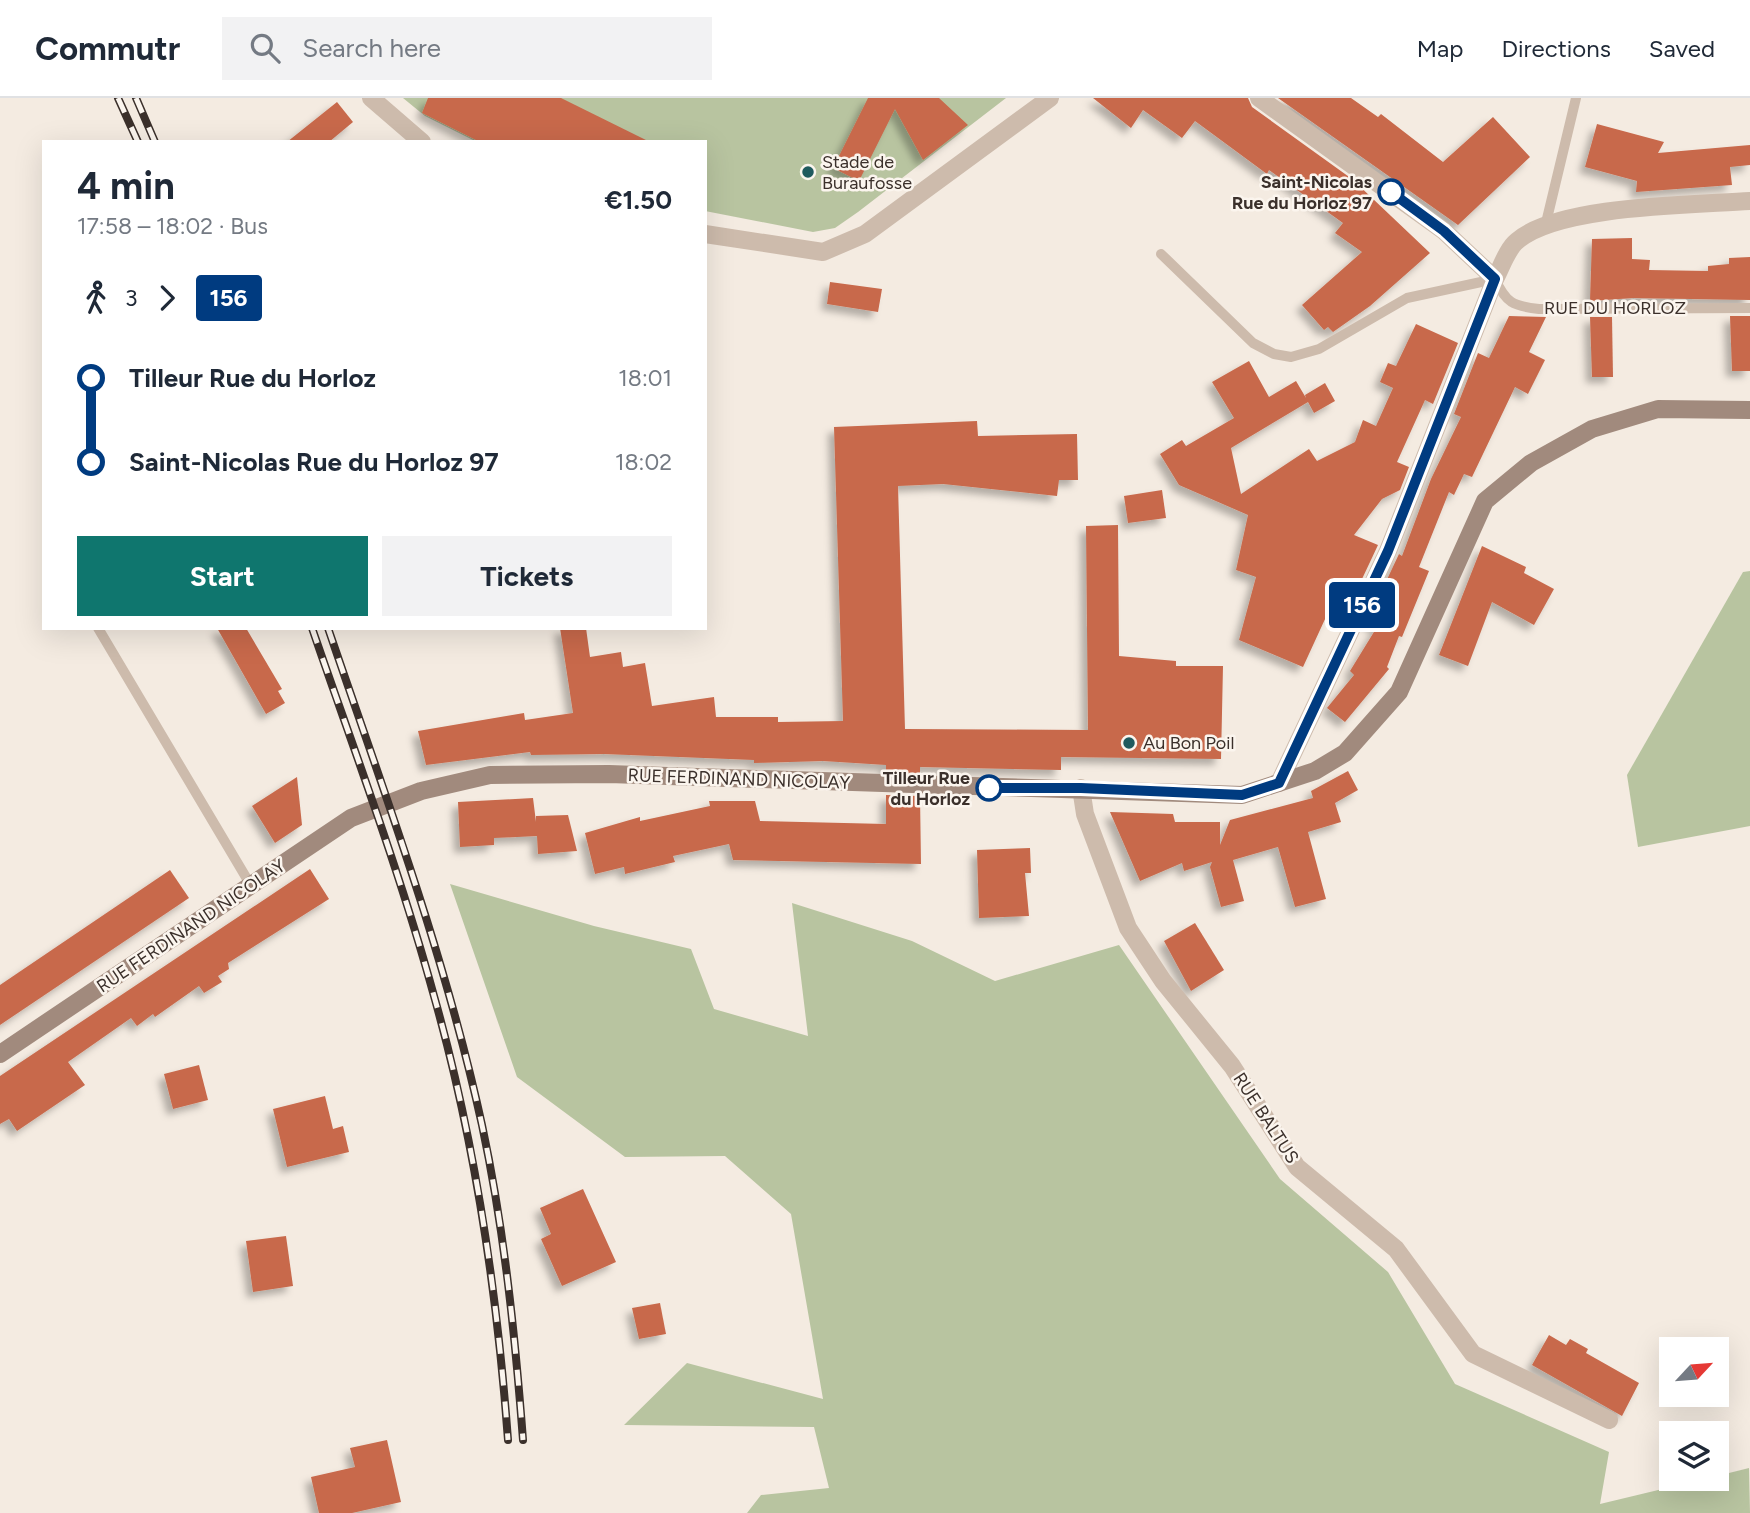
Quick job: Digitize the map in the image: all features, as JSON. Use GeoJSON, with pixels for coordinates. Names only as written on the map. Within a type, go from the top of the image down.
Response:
{"type":"FeatureCollection","features":[{"type":"Feature","properties":{"kind":"street"},"geometry":{"type":"LineString","coordinates":[[371,98],[420,140]]}},
{"type":"Feature","properties":{"kind":"street"},"geometry":{"type":"LineString","coordinates":[[707,234],[823,252],[865,234],[1050,98]]}},
{"type":"Feature","properties":{"kind":"street"},"geometry":{"type":"LineString","coordinates":[[1259,98],[1444,231],[1495,279]]}},
{"type":"Feature","properties":{"kind":"street"},"geometry":{"type":"LineString","coordinates":[[1279,783],[1388,551],[1495,279],[1516,242],[1545,227],[1604,211],[1750,201]]}},
{"type":"Feature","properties":{"kind":"street","name":"RUE FERDINAND NICOLAY"},"geometry":{"type":"LineString","coordinates":[[0,1054],[50,1023],[250,884],[351,818],[421,791],[490,775],[609,774],[997,789],[1081,788],[1242,795],[1315,771],[1345,753],[1399,692],[1485,500],[1531,463],[1592,429],[1658,409],[1750,410]]}},
{"type":"Feature","properties":{"kind":"street","name":"RUE BALTUS"},"geometry":{"type":"LineString","coordinates":[[1081,788],[1085,814],[1128,928],[1163,981],[1232,1066],[1297,1167],[1396,1249],[1473,1354],[1609,1420]]}},
{"type":"Feature","properties":{"kind":"lane"},"geometry":{"type":"LineString","coordinates":[[1545,227],[1576,98]]}},
{"type":"Feature","properties":{"kind":"lane"},"geometry":{"type":"LineString","coordinates":[[1161,254],[1253,343],[1274,354],[1291,357],[1311,353],[1361,327],[1407,298],[1495,279]]}},
{"type":"Feature","properties":{"kind":"lane","name":"RUE DU HORLOZ"},"geometry":{"type":"LineString","coordinates":[[1495,279],[1504,298],[1513,306],[1539,309],[1750,308]]}},
{"type":"Feature","properties":{"kind":"lane"},"geometry":{"type":"LineString","coordinates":[[99,630],[250,884]]}},
{"type":"Feature","properties":{"kind":"green space","name":"Stade de Buraufosse"},"geometry":{"type":"Polygon","coordinates":[[[403,98],[1006,98],[835,228],[813,232],[707,211],[707,140],[473,140],[425,116],[403,98]]]}},
{"type":"Feature","properties":{"kind":"green space"},"geometry":{"type":"Polygon","coordinates":[[[1750,571],[1750,826],[1638,847],[1627,775],[1743,572],[1750,571]]]}},
{"type":"Feature","properties":{"kind":"green space"},"geometry":{"type":"Polygon","coordinates":[[[450,884],[594,926],[691,949],[714,1009],[808,1036],[792,903],[912,941],[995,981],[1119,945],[1280,1179],[1388,1272],[1455,1384],[1609,1452],[1600,1504],[1659,1490],[1729,1491],[1729,1473],[1749,1468],[1750,1513],[747,1513],[761,1495],[829,1488],[814,1427],[624,1425],[687,1363],[823,1399],[791,1214],[725,1156],[625,1157],[517,1077],[450,884]]]}},
{"type":"Feature","properties":{"kind":"building"},"geometry":{"type":"Polygon","coordinates":[[[428,98],[561,98],[646,140],[476,140],[422,113],[428,98]]]}},
{"type":"Feature","properties":{"kind":"building"},"geometry":{"type":"Polygon","coordinates":[[[868,98],[939,98],[968,125],[923,160],[895,109],[859,181],[833,168],[868,98]]]}},
{"type":"Feature","properties":{"kind":"building"},"geometry":{"type":"Polygon","coordinates":[[[1093,98],[1248,98],[1252,107],[1352,179],[1430,253],[1370,306],[1333,332],[1328,327],[1324,330],[1302,305],[1362,252],[1335,233],[1343,223],[1269,170],[1267,174],[1195,121],[1182,138],[1143,110],[1131,128],[1093,98]]]}},
{"type":"Feature","properties":{"kind":"building"},"geometry":{"type":"Polygon","coordinates":[[[1278,98],[1351,98],[1378,117],[1381,114],[1443,162],[1493,117],[1530,157],[1458,225],[1278,98]]]}},
{"type":"Feature","properties":{"kind":"building"},"geometry":{"type":"Polygon","coordinates":[[[337,102],[353,122],[331,140],[290,140],[337,102]]]}},
{"type":"Feature","properties":{"kind":"building"},"geometry":{"type":"Polygon","coordinates":[[[1597,124],[1664,142],[1658,153],[1750,145],[1750,165],[1730,167],[1732,185],[1636,192],[1637,181],[1585,167],[1597,124]]]}},
{"type":"Feature","properties":{"kind":"building"},"geometry":{"type":"Polygon","coordinates":[[[1632,238],[1632,259],[1650,260],[1649,270],[1708,271],[1708,266],[1729,264],[1729,258],[1750,257],[1750,300],[1633,298],[1590,301],[1592,239],[1632,238]]]}},
{"type":"Feature","properties":{"kind":"building"},"geometry":{"type":"Polygon","coordinates":[[[830,282],[882,289],[878,312],[827,304],[830,282]]]}},
{"type":"Feature","properties":{"kind":"building"},"geometry":{"type":"Polygon","coordinates":[[[1509,316],[1546,317],[1529,352],[1545,360],[1528,394],[1515,387],[1472,477],[1464,474],[1454,495],[1449,492],[1419,567],[1429,571],[1402,637],[1399,636],[1387,667],[1389,669],[1345,722],[1327,708],[1354,675],[1350,671],[1377,627],[1367,622],[1399,554],[1402,556],[1431,479],[1461,417],[1454,414],[1478,353],[1489,358],[1509,316]]]}},
{"type":"Feature","properties":{"kind":"building"},"geometry":{"type":"Polygon","coordinates":[[[1730,316],[1750,316],[1750,371],[1732,371],[1730,316]]]}},
{"type":"Feature","properties":{"kind":"building"},"geometry":{"type":"Polygon","coordinates":[[[1590,317],[1612,317],[1613,377],[1592,377],[1590,317]]]}},
{"type":"Feature","properties":{"kind":"building"},"geometry":{"type":"Polygon","coordinates":[[[1416,324],[1458,343],[1433,404],[1425,400],[1397,462],[1409,467],[1400,490],[1382,499],[1354,535],[1378,545],[1346,613],[1331,606],[1303,667],[1239,640],[1256,577],[1236,570],[1248,515],[1179,485],[1160,454],[1182,440],[1186,446],[1234,418],[1212,382],[1249,361],[1269,397],[1296,381],[1306,398],[1305,395],[1325,383],[1335,401],[1314,413],[1308,402],[1231,448],[1241,494],[1309,449],[1317,461],[1355,442],[1363,420],[1376,426],[1393,388],[1380,382],[1388,363],[1396,366],[1416,324]]]}},
{"type":"Feature","properties":{"kind":"building"},"geometry":{"type":"Polygon","coordinates":[[[977,421],[978,436],[1077,434],[1078,480],[1059,480],[1057,496],[943,484],[898,486],[905,729],[1088,730],[1086,526],[1118,525],[1119,656],[1176,661],[1176,666],[1223,666],[1221,759],[1061,757],[1061,770],[920,767],[920,773],[886,772],[886,765],[823,761],[754,763],[754,760],[604,754],[531,755],[530,752],[426,765],[418,731],[524,713],[525,720],[573,713],[560,630],[586,630],[590,657],[621,652],[623,667],[645,663],[652,706],[714,697],[716,717],[778,717],[778,722],[843,721],[834,427],[977,421]]]}},
{"type":"Feature","properties":{"kind":"building"},"geometry":{"type":"Polygon","coordinates":[[[1162,490],[1166,518],[1128,523],[1124,496],[1162,490]]]}},
{"type":"Feature","properties":{"kind":"building"},"geometry":{"type":"Polygon","coordinates":[[[1482,546],[1526,567],[1524,573],[1554,589],[1534,625],[1492,602],[1468,666],[1439,655],[1482,546]]]}},
{"type":"Feature","properties":{"kind":"building"},"geometry":{"type":"Polygon","coordinates":[[[218,630],[247,630],[282,689],[278,691],[285,703],[266,714],[218,630]]]}},
{"type":"Feature","properties":{"kind":"building"},"geometry":{"type":"Polygon","coordinates":[[[1348,771],[1358,790],[1335,803],[1341,822],[1308,832],[1326,899],[1295,907],[1278,847],[1233,860],[1244,901],[1221,907],[1210,867],[1212,862],[1184,871],[1182,863],[1140,881],[1110,812],[1173,814],[1175,822],[1220,822],[1220,845],[1230,820],[1313,798],[1311,791],[1348,771]]]}},
{"type":"Feature","properties":{"kind":"building"},"geometry":{"type":"Polygon","coordinates":[[[297,777],[302,825],[275,843],[252,806],[297,777]]]}},
{"type":"Feature","properties":{"kind":"building"},"geometry":{"type":"Polygon","coordinates":[[[886,795],[920,796],[921,864],[733,860],[729,844],[673,856],[675,862],[625,874],[624,867],[595,874],[585,833],[640,817],[640,821],[710,806],[709,801],[755,801],[760,821],[886,824],[886,795]]]}},
{"type":"Feature","properties":{"kind":"building"},"geometry":{"type":"Polygon","coordinates":[[[533,798],[536,822],[536,816],[568,815],[577,851],[538,854],[537,836],[494,838],[494,845],[460,847],[458,802],[533,798]]]}},
{"type":"Feature","properties":{"kind":"building"},"geometry":{"type":"Polygon","coordinates":[[[1030,848],[1031,873],[1025,873],[1029,916],[979,918],[977,850],[1030,848]]]}},
{"type":"Feature","properties":{"kind":"building"},"geometry":{"type":"Polygon","coordinates":[[[310,869],[329,899],[228,963],[229,969],[218,976],[222,982],[204,993],[199,986],[155,1017],[153,1014],[137,1026],[131,1018],[68,1062],[85,1085],[17,1131],[9,1119],[0,1124],[0,1076],[310,869]]]}},
{"type":"Feature","properties":{"kind":"building"},"geometry":{"type":"Polygon","coordinates":[[[170,870],[189,898],[0,1025],[0,985],[170,870]]]}},
{"type":"Feature","properties":{"kind":"building"},"geometry":{"type":"Polygon","coordinates":[[[1195,923],[1224,970],[1191,991],[1164,941],[1195,923]]]}},
{"type":"Feature","properties":{"kind":"building"},"geometry":{"type":"Polygon","coordinates":[[[199,1065],[208,1100],[173,1109],[164,1074],[199,1065]]]}},
{"type":"Feature","properties":{"kind":"building"},"geometry":{"type":"Polygon","coordinates":[[[325,1096],[333,1129],[343,1126],[349,1152],[287,1167],[273,1109],[325,1096]]]}},
{"type":"Feature","properties":{"kind":"building"},"geometry":{"type":"Polygon","coordinates":[[[583,1189],[616,1262],[562,1286],[541,1239],[551,1234],[540,1208],[583,1189]]]}},
{"type":"Feature","properties":{"kind":"building"},"geometry":{"type":"Polygon","coordinates":[[[286,1236],[293,1286],[253,1292],[246,1241],[286,1236]]]}},
{"type":"Feature","properties":{"kind":"building"},"geometry":{"type":"Polygon","coordinates":[[[660,1303],[666,1334],[639,1339],[632,1308],[660,1303]]]}},
{"type":"Feature","properties":{"kind":"building"},"geometry":{"type":"Polygon","coordinates":[[[1549,1335],[1566,1345],[1570,1339],[1588,1349],[1586,1353],[1639,1383],[1622,1416],[1532,1365],[1549,1335]]]}},
{"type":"Feature","properties":{"kind":"building"},"geometry":{"type":"Polygon","coordinates":[[[387,1440],[401,1502],[352,1513],[319,1513],[311,1477],[355,1467],[350,1448],[387,1440]]]}},
{"type":"Feature","properties":{"kind":"railway"},"geometry":{"type":"LineString","coordinates":[[118,98],[137,140]]}},
{"type":"Feature","properties":{"kind":"railway"},"geometry":{"type":"LineString","coordinates":[[136,98],[154,140]]}},
{"type":"Feature","properties":{"kind":"railway"},"geometry":{"type":"LineString","coordinates":[[313,630],[406,903],[448,1051],[473,1161],[491,1272],[508,1440]]}},
{"type":"Feature","properties":{"kind":"railway"},"geometry":{"type":"LineString","coordinates":[[329,630],[432,936],[467,1062],[490,1164],[503,1242],[523,1440]]}},
{"type":"Feature","properties":{"kind":"bus line","name":"156"},"geometry":{"type":"LineString","coordinates":[[989,788],[1081,788],[1242,795],[1279,783],[1388,551],[1495,279],[1444,231],[1391,192]]}},
{"type":"Feature","properties":{"kind":"place","name":"Stade de Buraufosse"},"geometry":{"type":"Point","coordinates":[808,172]}},
{"type":"Feature","properties":{"kind":"place","name":"Saint-Nicolas Rue du Horloz 97"},"geometry":{"type":"Point","coordinates":[1391,192]}},
{"type":"Feature","properties":{"kind":"place","name":"Au Bon Poil"},"geometry":{"type":"Point","coordinates":[1129,743]}},
{"type":"Feature","properties":{"kind":"place","name":"Tilleur Rue du Horloz"},"geometry":{"type":"Point","coordinates":[989,788]}}]}
